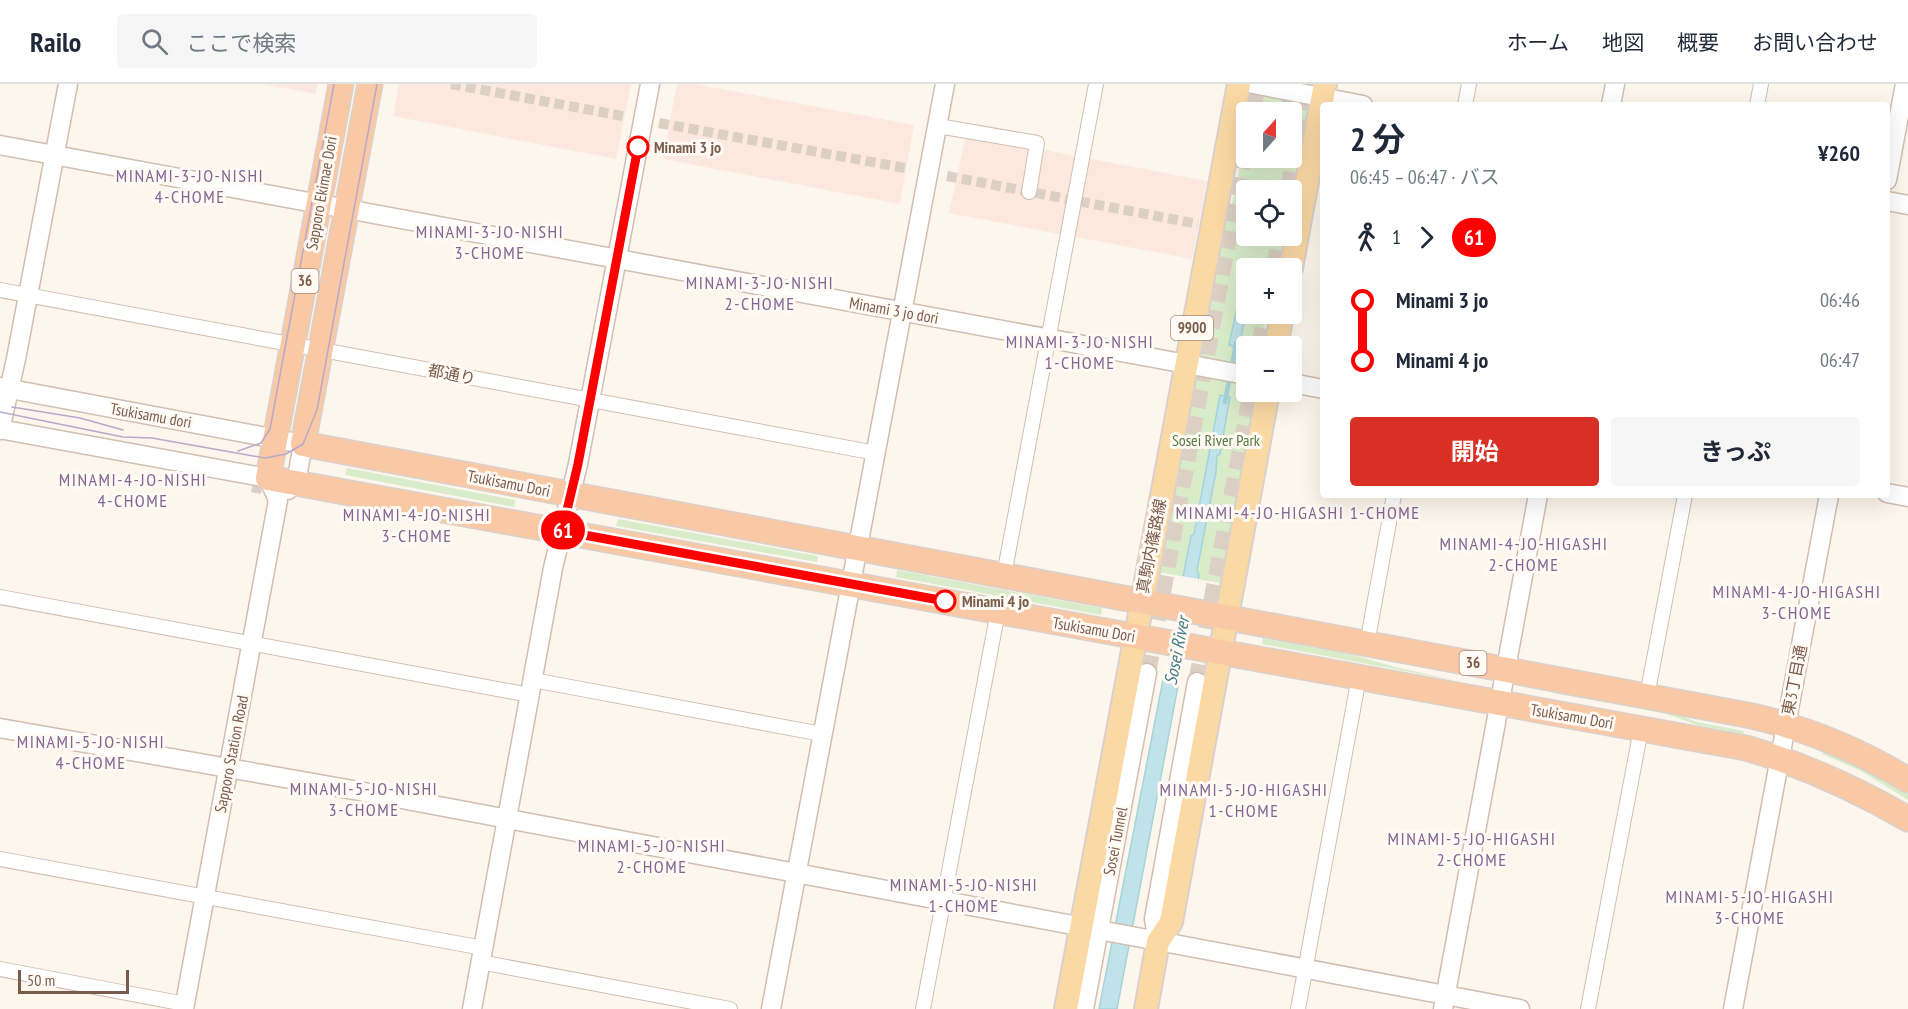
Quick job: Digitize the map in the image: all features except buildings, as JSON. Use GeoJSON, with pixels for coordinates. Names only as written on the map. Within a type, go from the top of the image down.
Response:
{"type":"FeatureCollection","features":[{"type":"Feature","properties":{"kind":"highway","name":"Sapporo Ekimae Dori"},"geometry":{"type":"LineString","coordinates":[[268,478],[341,84]]}},
{"type":"Feature","properties":{"kind":"highway","name":"Sapporo Ekimae Dori"},"geometry":{"type":"LineString","coordinates":[[303,444],[370,84]]}},
{"type":"Feature","properties":{"kind":"highway","name":"Tsukisamu Dori"},"geometry":{"type":"LineString","coordinates":[[303,444],[1506,669],[1786,724],[1873,758],[1908,780]]}},
{"type":"Feature","properties":{"kind":"highway","name":"Tsukisamu Dori"},"geometry":{"type":"LineString","coordinates":[[268,478],[1746,748],[1779,758],[1861,791],[1908,819]]}},
{"type":"Feature","properties":{"kind":"main road","name":"真駒内篠路線"},"geometry":{"type":"LineString","coordinates":[[1066,1009],[1098,931],[1134,636],[1239,84]]}},
{"type":"Feature","properties":{"kind":"main road"},"geometry":{"type":"LineString","coordinates":[[1293,258],[1320,112]]}},
{"type":"Feature","properties":{"kind":"main road"},"geometry":{"type":"LineString","coordinates":[[1146,1009],[1147,940],[1171,922],[1266,402]]}},
{"type":"Feature","properties":{"kind":"street"},"geometry":{"type":"LineString","coordinates":[[68,84],[29,295],[5,388],[0,429],[268,478],[278,500],[296,483],[303,444]]}},
{"type":"Feature","properties":{"kind":"street"},"geometry":{"type":"LineString","coordinates":[[472,1009],[562,531],[590,401],[650,84]]}},
{"type":"Feature","properties":{"kind":"street"},"geometry":{"type":"LineString","coordinates":[[771,1009],[945,84]]}},
{"type":"Feature","properties":{"kind":"street"},"geometry":{"type":"LineString","coordinates":[[1005,576],[1096,84]]}},
{"type":"Feature","properties":{"kind":"street"},"geometry":{"type":"LineString","coordinates":[[1252,84],[1296,92],[1324,91],[1355,102]]}},
{"type":"Feature","properties":{"kind":"street"},"geometry":{"type":"LineString","coordinates":[[1466,102],[1469,84]]}},
{"type":"Feature","properties":{"kind":"street"},"geometry":{"type":"LineString","coordinates":[[1612,102],[1615,84]]}},
{"type":"Feature","properties":{"kind":"street"},"geometry":{"type":"LineString","coordinates":[[1758,102],[1761,84]]}},
{"type":"Feature","properties":{"kind":"street"},"geometry":{"type":"LineString","coordinates":[[1890,164],[1905,84]]}},
{"type":"Feature","properties":{"kind":"street"},"geometry":{"type":"LineString","coordinates":[[938,126],[1037,143],[1029,192]]}},
{"type":"Feature","properties":{"kind":"street","name":"Minami 3 jo dori"},"geometry":{"type":"LineString","coordinates":[[0,145],[1236,373]]}},
{"type":"Feature","properties":{"kind":"street"},"geometry":{"type":"LineString","coordinates":[[1890,202],[1908,205]]}},
{"type":"Feature","properties":{"kind":"street","name":"都通り"},"geometry":{"type":"LineString","coordinates":[[0,290],[876,453]]}},
{"type":"Feature","properties":{"kind":"street"},"geometry":{"type":"LineString","coordinates":[[1302,385],[1320,388]]}},
{"type":"Feature","properties":{"kind":"street","name":"Tsukisamu dori"},"geometry":{"type":"LineString","coordinates":[[5,388],[303,444]]}},
{"type":"Feature","properties":{"kind":"street"},"geometry":{"type":"LineString","coordinates":[[1890,494],[1908,497]]}},
{"type":"Feature","properties":{"kind":"street"},"geometry":{"type":"LineString","coordinates":[[1367,644],[1393,498]]}},
{"type":"Feature","properties":{"kind":"street"},"geometry":{"type":"LineString","coordinates":[[1444,1002],[1537,498]]}},
{"type":"Feature","properties":{"kind":"street"},"geometry":{"type":"LineString","coordinates":[[1647,696],[1684,498]]}},
{"type":"Feature","properties":{"kind":"street","name":"東3丁目通"},"geometry":{"type":"LineString","coordinates":[[1733,1009],[1828,498]]}},
{"type":"Feature","properties":{"kind":"street","name":"Sapporo Station Road"},"geometry":{"type":"LineString","coordinates":[[184,1007],[278,500]]}},
{"type":"Feature","properties":{"kind":"street"},"geometry":{"type":"LineString","coordinates":[[0,597],[252,643],[822,734]]}},
{"type":"Feature","properties":{"kind":"street"},"geometry":{"type":"LineString","coordinates":[[923,1009],[998,611]]}},
{"type":"Feature","properties":{"kind":"street","name":"Sosei Tunnel"},"geometry":{"type":"LineString","coordinates":[[1084,1009],[1147,673]]}},
{"type":"Feature","properties":{"kind":"street"},"geometry":{"type":"LineString","coordinates":[[1298,1009],[1359,677]]}},
{"type":"Feature","properties":{"kind":"street"},"geometry":{"type":"LineString","coordinates":[[1147,940],[1155,919],[1197,682]]}},
{"type":"Feature","properties":{"kind":"street"},"geometry":{"type":"LineString","coordinates":[[0,728],[228,767],[1305,969],[1444,1002],[1520,1009]]}},
{"type":"Feature","properties":{"kind":"street"},"geometry":{"type":"LineString","coordinates":[[1588,1009],[1641,729]]}},
{"type":"Feature","properties":{"kind":"street"},"geometry":{"type":"LineString","coordinates":[[0,859],[482,955],[730,1009]]}},
{"type":"Feature","properties":{"kind":"street"},"geometry":{"type":"LineString","coordinates":[[0,969],[184,1007]]}},
{"type":"Feature","properties":{"kind":"shaded area"},"geometry":{"type":"Polygon","coordinates":[[[263,84],[318,84],[315,94],[263,84]]]}},
{"type":"Feature","properties":{"kind":"shaded area"},"geometry":{"type":"Polygon","coordinates":[[[399,84],[631,84],[616,159],[393,116],[399,84]]]}},
{"type":"Feature","properties":{"kind":"shaded area"},"geometry":{"type":"Polygon","coordinates":[[[677,84],[695,84],[914,125],[900,204],[663,159],[677,84]]]}},
{"type":"Feature","properties":{"kind":"shaded area"},"geometry":{"type":"Polygon","coordinates":[[[966,135],[1207,181],[1192,259],[949,213],[966,135]]]}},
{"type":"Feature","properties":{"kind":"green space","name":"Sosei River Park"},"geometry":{"type":"Polygon","coordinates":[[[1252,84],[1315,84],[1302,154],[1302,102],[1251,102],[1252,84]]]}},
{"type":"Feature","properties":{"kind":"green space","name":"Sosei River Park"},"geometry":{"type":"Polygon","coordinates":[[[1240,168],[1299,168],[1297,180],[1237,180],[1240,168]]]}},
{"type":"Feature","properties":{"kind":"green space","name":"Sosei River Park"},"geometry":{"type":"Polygon","coordinates":[[[1236,187],[1236,246],[1282,246],[1278,258],[1236,258],[1236,324],[1265,324],[1263,336],[1236,336],[1236,402],[1255,402],[1245,466],[1220,583],[1158,572],[1222,237],[1236,187]]]}},
{"type":"Feature","properties":{"kind":"green space"},"geometry":{"type":"Polygon","coordinates":[[[347,468],[515,500],[514,507],[345,475],[347,468]]]}},
{"type":"Feature","properties":{"kind":"green space"},"geometry":{"type":"Polygon","coordinates":[[[618,519],[818,556],[817,562],[616,526],[618,519]]]}},
{"type":"Feature","properties":{"kind":"green space"},"geometry":{"type":"Polygon","coordinates":[[[897,570],[1102,608],[1101,615],[896,577],[897,570]]]}},
{"type":"Feature","properties":{"kind":"green space"},"geometry":{"type":"Polygon","coordinates":[[[1263,638],[1350,654],[1463,682],[1262,644],[1263,638]]]}},
{"type":"Feature","properties":{"kind":"green space"},"geometry":{"type":"Polygon","coordinates":[[[1554,690],[1667,711],[1697,722],[1744,731],[1743,734],[1697,725],[1664,713],[1553,693],[1554,690]]]}},
{"type":"Feature","properties":{"kind":"green space"},"geometry":{"type":"Polygon","coordinates":[[[1824,750],[1849,759],[1905,790],[1908,792],[1908,800],[1861,771],[1822,754],[1824,750]]]}},
{"type":"Feature","properties":{"kind":"water"},"geometry":{"type":"Polygon","coordinates":[[[1236,312],[1236,324],[1244,324],[1241,336],[1236,336],[1236,347],[1229,345],[1236,312]]]}},
{"type":"Feature","properties":{"kind":"water"},"geometry":{"type":"Polygon","coordinates":[[[1220,395],[1230,397],[1220,454],[1217,456],[1197,570],[1199,575],[1117,1009],[1099,1009],[1191,536],[1194,534],[1220,395]]]}},
{"type":"Feature","properties":{"kind":"pier"},"geometry":{"type":"Polygon","coordinates":[[[1181,576],[1199,579],[1183,677],[1161,674],[1181,576]]]}},
{"type":"Feature","properties":{"kind":"waterway","name":"Sosei River"},"geometry":{"type":"LineString","coordinates":[[1284,102],[1286,95]]}},
{"type":"Feature","properties":{"kind":"waterway","name":"Sosei River"},"geometry":{"type":"LineString","coordinates":[[1232,367],[1236,343]]}},
{"type":"Feature","properties":{"kind":"waterway","name":"Sosei River"},"geometry":{"type":"LineString","coordinates":[[1225,402],[1230,375]]}},
{"type":"Feature","properties":{"kind":"tunnel"},"geometry":{"type":"LineString","coordinates":[[451,84],[628,117]]}},
{"type":"Feature","properties":{"kind":"tunnel"},"geometry":{"type":"LineString","coordinates":[[1254,102],[1257,84]]}},
{"type":"Feature","properties":{"kind":"tunnel"},"geometry":{"type":"LineString","coordinates":[[1291,180],[1309,84]]}},
{"type":"Feature","properties":{"kind":"tunnel"},"geometry":{"type":"LineString","coordinates":[[659,123],[910,169]]}},
{"type":"Feature","properties":{"kind":"tunnel"},"geometry":{"type":"LineString","coordinates":[[1147,673],[1241,168]]}},
{"type":"Feature","properties":{"kind":"tunnel"},"geometry":{"type":"LineString","coordinates":[[947,176],[1198,224]]}},
{"type":"Feature","properties":{"kind":"tunnel"},"geometry":{"type":"LineString","coordinates":[[1277,258],[1279,246]]}},
{"type":"Feature","properties":{"kind":"tunnel"},"geometry":{"type":"LineString","coordinates":[[1262,336],[1264,324]]}},
{"type":"Feature","properties":{"kind":"tunnel"},"geometry":{"type":"LineString","coordinates":[[1197,682],[1250,402]]}},
{"type":"Feature","properties":{"kind":"tunnel"},"geometry":{"type":"LineString","coordinates":[[256,493],[260,471]]}},
{"type":"Feature","properties":{"kind":"tram line"},"geometry":{"type":"LineString","coordinates":[[238,451],[261,443],[270,429],[334,84]]}},
{"type":"Feature","properties":{"kind":"tram line"},"geometry":{"type":"LineString","coordinates":[[0,412],[123,437],[152,438],[265,458],[286,454],[303,444],[317,410],[377,84]]}},
{"type":"Feature","properties":{"kind":"tram line"},"geometry":{"type":"LineString","coordinates":[[12,407],[80,418],[123,430]]}},
{"type":"Feature","properties":{"kind":"bus line","name":"61"},"geometry":{"type":"LineString","coordinates":[[638,147],[578,464],[562,531],[945,601]]}},
{"type":"Feature","properties":{"kind":"place","name":"Minami 3 jo"},"geometry":{"type":"Point","coordinates":[638,147]}},
{"type":"Feature","properties":{"kind":"place","name":"Minami 4 jo"},"geometry":{"type":"Point","coordinates":[945,601]}},
{"type":"Feature","properties":{"kind":"district","name":"MINAMI-3-JO-NISHI 4-CHOME"},"geometry":{"type":"Point","coordinates":[190,186]}},
{"type":"Feature","properties":{"kind":"district","name":"MINAMI-3-JO-NISHI 3-CHOME"},"geometry":{"type":"Point","coordinates":[490,242]}},
{"type":"Feature","properties":{"kind":"district","name":"MINAMI-3-JO-NISHI 2-CHOME"},"geometry":{"type":"Point","coordinates":[760,293]}},
{"type":"Feature","properties":{"kind":"district","name":"MINAMI-3-JO-NISHI 1-CHOME"},"geometry":{"type":"Point","coordinates":[1080,352]}},
{"type":"Feature","properties":{"kind":"district","name":"MINAMI-4-JO-NISHI 4-CHOME"},"geometry":{"type":"Point","coordinates":[133,490]}},
{"type":"Feature","properties":{"kind":"district","name":"MINAMI-4-JO-HIGASHI 1-CHOME"},"geometry":{"type":"Point","coordinates":[1298,513]}},
{"type":"Feature","properties":{"kind":"district","name":"MINAMI-4-JO-NISHI 3-CHOME"},"geometry":{"type":"Point","coordinates":[417,525]}},
{"type":"Feature","properties":{"kind":"district","name":"MINAMI-4-JO-HIGASHI 2-CHOME"},"geometry":{"type":"Point","coordinates":[1524,554]}},
{"type":"Feature","properties":{"kind":"district","name":"MINAMI-4-JO-HIGASHI 3-CHOME"},"geometry":{"type":"Point","coordinates":[1797,602]}},
{"type":"Feature","properties":{"kind":"district","name":"MINAMI-5-JO-NISHI 4-CHOME"},"geometry":{"type":"Point","coordinates":[91,752]}},
{"type":"Feature","properties":{"kind":"district","name":"MINAMI-5-JO-NISHI 3-CHOME"},"geometry":{"type":"Point","coordinates":[364,799]}},
{"type":"Feature","properties":{"kind":"district","name":"MINAMI-5-JO-HIGASHI 1-CHOME"},"geometry":{"type":"Point","coordinates":[1244,800]}},
{"type":"Feature","properties":{"kind":"district","name":"MINAMI-5-JO-HIGASHI 2-CHOME"},"geometry":{"type":"Point","coordinates":[1472,849]}},
{"type":"Feature","properties":{"kind":"district","name":"MINAMI-5-JO-NISHI 2-CHOME"},"geometry":{"type":"Point","coordinates":[652,856]}},
{"type":"Feature","properties":{"kind":"district","name":"MINAMI-5-JO-NISHI 1-CHOME"},"geometry":{"type":"Point","coordinates":[964,895]}},
{"type":"Feature","properties":{"kind":"district","name":"MINAMI-5-JO-HIGASHI 3-CHOME"},"geometry":{"type":"Point","coordinates":[1750,907]}}]}
